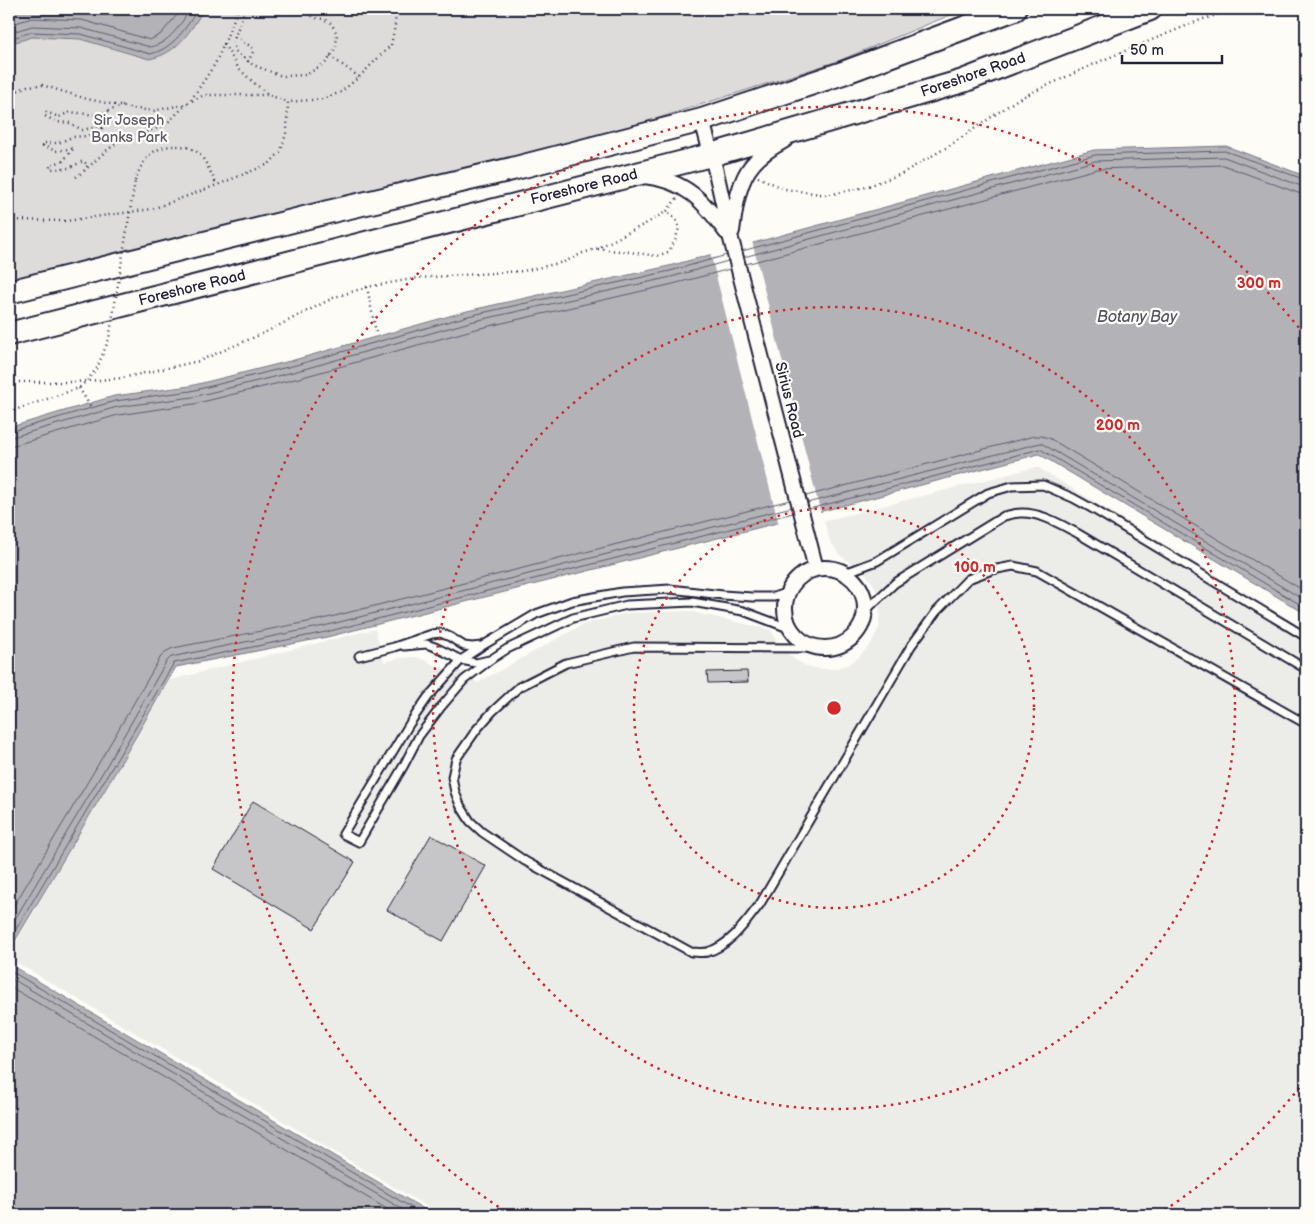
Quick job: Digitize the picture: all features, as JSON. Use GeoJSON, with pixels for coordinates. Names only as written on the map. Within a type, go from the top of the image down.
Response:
{"type":"FeatureCollection","features":[{"type":"Feature","properties":{"kind":"main road"},"geometry":{"type":"LineString","coordinates":[[9,292],[328,212],[512,170],[702,120],[843,73],[1015,9]]}},
{"type":"Feature","properties":{"kind":"main road","name":"Foreshore Road"},"geometry":{"type":"LineString","coordinates":[[9,334],[711,155],[963,81],[1150,9]]}},
{"type":"Feature","properties":{"kind":"street","name":"Sirius Road"},"geometry":{"type":"LineString","coordinates":[[702,120],[816,569]]}},
{"type":"Feature","properties":{"kind":"street","name":"Sirius Road"},"geometry":{"type":"LineString","coordinates":[[731,239],[738,198],[744,178],[753,163],[783,141],[816,125]]}},
{"type":"Feature","properties":{"kind":"street","name":"Sirius Road"},"geometry":{"type":"LineString","coordinates":[[632,175],[659,178],[675,183],[687,190],[698,198],[731,239]]}},
{"type":"Feature","properties":{"kind":"street"},"geometry":{"type":"LineString","coordinates":[[816,569],[836,569],[845,573],[854,580],[864,600],[865,611],[862,623],[856,634],[846,642],[834,647],[822,648],[804,642],[791,629],[786,617],[785,605],[788,592],[804,574],[816,569]]}},
{"type":"Feature","properties":{"kind":"lane"},"geometry":{"type":"LineString","coordinates":[[845,573],[877,561],[988,494],[1012,486],[1043,485],[1094,509],[1306,636]]}},
{"type":"Feature","properties":{"kind":"lane"},"geometry":{"type":"LineString","coordinates":[[865,611],[895,583],[1004,516],[1020,513],[1034,514],[1054,521],[1077,533],[1306,669]]}},
{"type":"Feature","properties":{"kind":"lane"},"geometry":{"type":"LineString","coordinates":[[822,648],[634,647],[566,663],[519,687],[492,712],[467,742],[456,759],[452,777],[460,805],[470,821],[482,832],[525,861],[691,952],[706,952],[722,945],[728,940],[760,904],[911,646],[936,612],[968,579],[992,570],[1013,566],[1037,571],[1306,724]]}},
{"type":"Feature","properties":{"kind":"lane"},"geometry":{"type":"LineString","coordinates":[[788,592],[774,597],[752,597],[670,589],[622,592],[572,601],[536,614],[461,660],[428,697],[410,723],[343,834],[359,842],[419,736],[440,707],[464,680],[508,649],[573,618],[627,605],[692,602],[744,611],[791,629]]}},
{"type":"Feature","properties":{"kind":"lane"},"geometry":{"type":"LineString","coordinates":[[360,656],[441,633],[450,636],[464,646],[482,646]]}},
{"type":"Feature","properties":{"kind":"lane"},"geometry":{"type":"LineString","coordinates":[[394,647],[426,644],[461,660],[476,663],[490,660]]}},
{"type":"Feature","properties":{"kind":"path"},"geometry":{"type":"LineString","coordinates":[[76,177],[106,150],[121,140],[164,126],[190,102],[215,64],[238,9]]}},
{"type":"Feature","properties":{"kind":"path"},"geometry":{"type":"LineString","coordinates":[[245,9],[233,42],[235,51],[253,65],[282,76],[306,75],[327,62],[336,47],[337,34],[331,22],[315,18],[299,9]]}},
{"type":"Feature","properties":{"kind":"path"},"geometry":{"type":"LineString","coordinates":[[9,95],[26,86],[42,85],[87,99],[153,110],[186,104],[204,95],[269,95],[288,102],[324,99],[341,92],[391,45],[396,9]]}},
{"type":"Feature","properties":{"kind":"path"},"geometry":{"type":"LineString","coordinates":[[760,177],[785,190],[827,195],[866,187],[901,174],[948,146],[1018,98],[1103,60],[1203,20],[1238,9]]}},
{"type":"Feature","properties":{"kind":"path"},"geometry":{"type":"LineString","coordinates":[[1291,9],[1302,12],[1306,16]]}},
{"type":"Feature","properties":{"kind":"path"},"geometry":{"type":"LineString","coordinates":[[235,37],[252,47],[253,52],[248,62]]}},
{"type":"Feature","properties":{"kind":"path"},"geometry":{"type":"LineString","coordinates":[[224,44],[239,69],[269,95]]}},
{"type":"Feature","properties":{"kind":"path"},"geometry":{"type":"LineString","coordinates":[[330,56],[359,77]]}},
{"type":"Feature","properties":{"kind":"path"},"geometry":{"type":"LineString","coordinates":[[9,220],[66,221],[152,209],[269,164],[281,151],[287,130],[288,102]]}},
{"type":"Feature","properties":{"kind":"path"},"geometry":{"type":"LineString","coordinates":[[84,171],[88,165],[83,161],[69,168],[50,169],[50,166],[63,161],[74,148],[56,151],[43,146],[43,144],[58,144],[72,136],[88,136],[102,128],[82,130],[44,116],[46,112],[59,116],[70,112],[96,115],[123,106]]}},
{"type":"Feature","properties":{"kind":"path"},"geometry":{"type":"LineString","coordinates":[[9,412],[79,388],[97,368],[110,339],[135,181],[139,170],[151,153],[160,147],[172,146],[184,146],[196,151],[208,166],[217,185]]}},
{"type":"Feature","properties":{"kind":"path"},"geometry":{"type":"LineString","coordinates":[[9,382],[74,382],[122,378],[199,361],[264,333],[336,297],[367,287],[418,278],[523,271],[564,262],[596,249],[650,222],[667,211],[676,220],[679,228],[675,241],[668,252],[657,256],[596,249]]}},
{"type":"Feature","properties":{"kind":"path"},"geometry":{"type":"LineString","coordinates":[[367,287],[376,332]]}},
{"type":"Feature","properties":{"kind":"path"},"geometry":{"type":"LineString","coordinates":[[79,388],[91,408]]}},
{"type":"Feature","properties":{"kind":"shaded area"},"geometry":{"type":"Polygon","coordinates":[[[1037,467],[1306,630],[1306,1215],[441,1215],[9,958],[9,954],[170,680],[375,629],[384,662],[416,657],[440,668],[466,672],[477,683],[584,624],[629,613],[688,611],[771,630],[784,651],[794,659],[806,666],[819,669],[833,669],[847,665],[858,658],[871,644],[879,627],[880,606],[875,587],[866,574],[840,555],[830,541],[824,521],[1037,467]]]}},
{"type":"Feature","properties":{"kind":"green space","name":"Sir Joseph Banks Park"},"geometry":{"type":"Polygon","coordinates":[[[9,9],[965,9],[838,61],[602,136],[9,282],[9,9]]]}},
{"type":"Feature","properties":{"kind":"water"},"geometry":{"type":"Polygon","coordinates":[[[9,9],[204,9],[182,41],[167,52],[149,59],[80,39],[32,37],[9,44],[9,9]]]}},
{"type":"Feature","properties":{"kind":"water","name":"Botany Bay"},"geometry":{"type":"Polygon","coordinates":[[[1226,146],[1305,176],[1306,614],[1039,454],[777,523],[327,637],[176,667],[9,951],[9,428],[114,396],[190,386],[294,360],[467,311],[669,266],[1094,150],[1226,146]]]}},
{"type":"Feature","properties":{"kind":"water"},"geometry":{"type":"Polygon","coordinates":[[[9,964],[434,1215],[9,1215],[9,964]]]}},
{"type":"Feature","properties":{"kind":"pier"},"geometry":{"type":"Polygon","coordinates":[[[752,241],[821,514],[779,525],[710,252],[752,241]]]}},
{"type":"Feature","properties":{"kind":"building"},"geometry":{"type":"Polygon","coordinates":[[[747,671],[748,682],[708,683],[707,672],[747,671]]]}},
{"type":"Feature","properties":{"kind":"building"},"geometry":{"type":"Polygon","coordinates":[[[253,801],[355,862],[314,929],[213,869],[253,801]]]}},
{"type":"Feature","properties":{"kind":"building"},"geometry":{"type":"Polygon","coordinates":[[[431,835],[486,866],[443,941],[387,910],[431,835]]]}}]}
